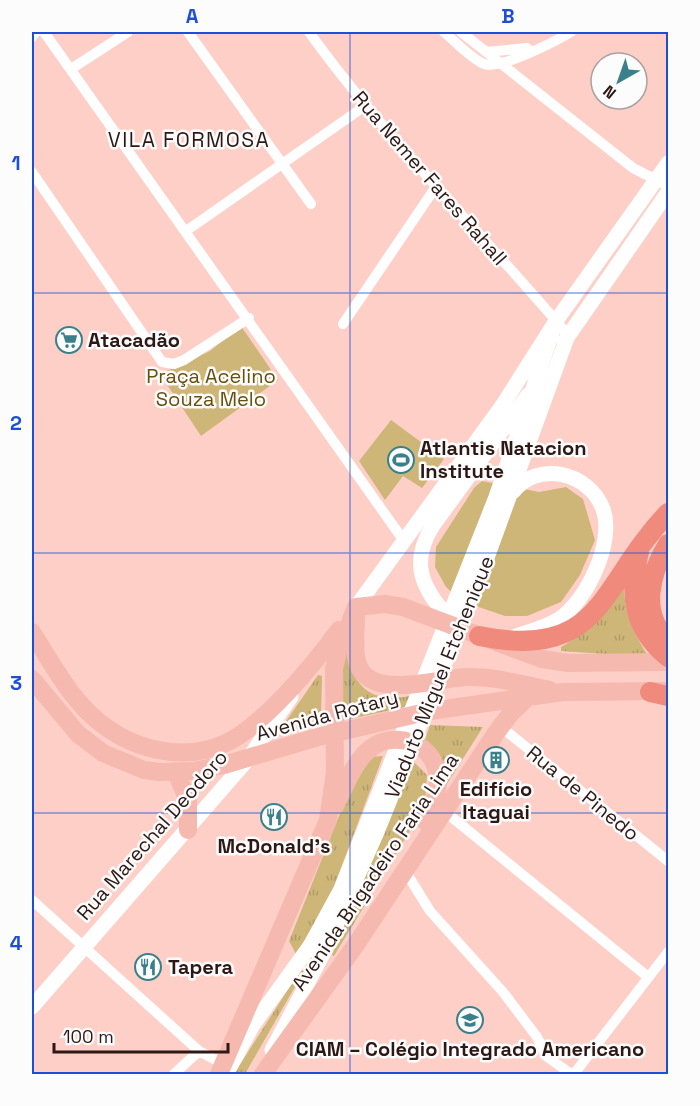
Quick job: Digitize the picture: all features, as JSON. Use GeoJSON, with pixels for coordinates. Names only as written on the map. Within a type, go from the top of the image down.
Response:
{"type":"FeatureCollection","features":[{"type":"Feature","properties":{"kind":"highway"},"geometry":{"type":"LineString","coordinates":[[479,636],[502,641],[537,642],[569,633],[578,628],[600,605],[641,544],[669,513]]}},
{"type":"Feature","properties":{"kind":"highway"},"geometry":{"type":"LineString","coordinates":[[641,544],[633,591],[634,609],[644,631],[657,648],[669,657]]}},
{"type":"Feature","properties":{"kind":"highway"},"geometry":{"type":"LineString","coordinates":[[669,544],[656,566],[650,602],[657,626],[669,640]]}},
{"type":"Feature","properties":{"kind":"main road"},"geometry":{"type":"LineString","coordinates":[[356,607],[385,604],[403,607],[555,662],[669,663]]}},
{"type":"Feature","properties":{"kind":"main road"},"geometry":{"type":"LineString","coordinates":[[356,607],[356,657],[365,675],[374,681],[392,686],[466,677],[562,692]]}},
{"type":"Feature","properties":{"kind":"main road"},"geometry":{"type":"LineString","coordinates":[[328,820],[334,772],[334,669],[338,652],[356,607]]}},
{"type":"Feature","properties":{"kind":"main road","name":"Rua Marechal Deodoro"},"geometry":{"type":"LineString","coordinates":[[321,655],[356,607]]}},
{"type":"Feature","properties":{"kind":"main road","name":"Avenida Rotary"},"geometry":{"type":"LineString","coordinates":[[34,642],[83,706],[97,720],[129,742],[153,751],[175,752],[209,749],[244,732],[321,655]]}},
{"type":"Feature","properties":{"kind":"main road","name":"Avenida Rotary"},"geometry":{"type":"LineString","coordinates":[[32,679],[78,734],[103,753],[144,770],[176,772],[194,771],[248,759],[334,734],[430,711],[562,692],[662,693]]}},
{"type":"Feature","properties":{"kind":"main road","name":"Avenida Brigadeiro Faria Lima"},"geometry":{"type":"LineString","coordinates":[[263,1074],[355,946],[496,733],[511,713],[528,698]]}},
{"type":"Feature","properties":{"kind":"main road"},"geometry":{"type":"LineString","coordinates":[[223,1070],[328,820],[360,759],[372,748],[397,740],[410,741],[421,747],[433,762],[437,772],[437,788],[404,869]]}},
{"type":"Feature","properties":{"kind":"main road"},"geometry":{"type":"LineString","coordinates":[[176,772],[188,801],[188,830]]}},
{"type":"Feature","properties":{"kind":"street"},"geometry":{"type":"LineString","coordinates":[[32,37],[36,32]]}},
{"type":"Feature","properties":{"kind":"street"},"geometry":{"type":"LineString","coordinates":[[44,32],[249,318],[404,541]]}},
{"type":"Feature","properties":{"kind":"street"},"geometry":{"type":"LineString","coordinates":[[71,69],[128,32]]}},
{"type":"Feature","properties":{"kind":"street"},"geometry":{"type":"LineString","coordinates":[[188,32],[311,204]]}},
{"type":"Feature","properties":{"kind":"street","name":"Rua Nemer Fares Rahall"},"geometry":{"type":"LineString","coordinates":[[309,32],[366,106],[435,188],[568,335]]}},
{"type":"Feature","properties":{"kind":"street"},"geometry":{"type":"LineString","coordinates":[[444,32],[481,62],[490,65],[500,64],[571,32]]}},
{"type":"Feature","properties":{"kind":"street"},"geometry":{"type":"LineString","coordinates":[[460,32],[633,168],[662,184]]}},
{"type":"Feature","properties":{"kind":"street"},"geometry":{"type":"LineString","coordinates":[[486,52],[539,47]]}},
{"type":"Feature","properties":{"kind":"street"},"geometry":{"type":"LineString","coordinates":[[186,231],[366,106]]}},
{"type":"Feature","properties":{"kind":"street","name":"Rua Marechal Deodoro"},"geometry":{"type":"LineString","coordinates":[[356,607],[502,406],[556,321],[662,184],[669,163]]}},
{"type":"Feature","properties":{"kind":"street"},"geometry":{"type":"LineString","coordinates":[[32,172],[162,362],[174,364],[184,360],[249,318]]}},
{"type":"Feature","properties":{"kind":"street"},"geometry":{"type":"LineString","coordinates":[[343,324],[435,188]]}},
{"type":"Feature","properties":{"kind":"street"},"geometry":{"type":"LineString","coordinates":[[457,628],[425,587],[420,564],[422,546],[434,524],[538,382],[568,335],[669,192]]}},
{"type":"Feature","properties":{"kind":"street"},"geometry":{"type":"LineString","coordinates":[[538,382],[556,321]]}},
{"type":"Feature","properties":{"kind":"street","name":"Viaduto Miguel Etchenique"},"geometry":{"type":"LineString","coordinates":[[259,1074],[325,950],[568,335]]}},
{"type":"Feature","properties":{"kind":"street","name":"Viaduto Miguel Etchenique"},"geometry":{"type":"LineString","coordinates":[[504,499],[538,382]]}},
{"type":"Feature","properties":{"kind":"street"},"geometry":{"type":"LineString","coordinates":[[502,641],[559,618],[577,603],[597,565],[606,531],[605,515],[595,494],[583,484],[563,474],[548,473],[533,476],[504,499]]}},
{"type":"Feature","properties":{"kind":"street","name":"Rua Marechal Deodoro"},"geometry":{"type":"LineString","coordinates":[[32,1007],[248,759],[321,655]]}},
{"type":"Feature","properties":{"kind":"street","name":"Rua de Pinedo"},"geometry":{"type":"LineString","coordinates":[[496,733],[506,731],[669,861]]}},
{"type":"Feature","properties":{"kind":"street"},"geometry":{"type":"LineString","coordinates":[[443,810],[648,977]]}},
{"type":"Feature","properties":{"kind":"street","name":"Viaduto Miguel Etchenique"},"geometry":{"type":"LineString","coordinates":[[223,1070],[310,946],[371,830]]}},
{"type":"Feature","properties":{"kind":"street"},"geometry":{"type":"LineString","coordinates":[[404,869],[430,911],[503,992],[537,1037],[546,1056],[572,1074],[669,952]]}},
{"type":"Feature","properties":{"kind":"street"},"geometry":{"type":"LineString","coordinates":[[32,900],[199,1051],[214,1059],[223,1070]]}},
{"type":"Feature","properties":{"kind":"street"},"geometry":{"type":"LineString","coordinates":[[174,1074],[199,1051]]}},
{"type":"Feature","properties":{"kind":"green space","name":"Praça Acelino Souza Melo"},"geometry":{"type":"Polygon","coordinates":[[[241,326],[278,380],[201,436],[160,374],[210,351],[241,326]]]}},
{"type":"Feature","properties":{"kind":"green space","name":"Atlantis Natacion Institute"},"geometry":{"type":"Polygon","coordinates":[[[391,420],[444,459],[422,488],[403,476],[385,500],[359,461],[391,420]]]}},
{"type":"Feature","properties":{"kind":"green space"},"geometry":{"type":"Polygon","coordinates":[[[482,481],[539,492],[566,487],[583,499],[595,540],[580,575],[561,602],[527,616],[505,616],[461,601],[446,587],[435,567],[436,547],[474,488],[482,481]]]}},
{"type":"Feature","properties":{"kind":"green space"},"geometry":{"type":"Polygon","coordinates":[[[624,579],[627,611],[649,657],[561,651],[561,647],[580,634],[596,618],[624,579]]]}},
{"type":"Feature","properties":{"kind":"green space"},"geometry":{"type":"Polygon","coordinates":[[[346,651],[354,675],[366,690],[384,697],[410,696],[405,707],[341,721],[341,675],[346,651]]]}},
{"type":"Feature","properties":{"kind":"green space"},"geometry":{"type":"Polygon","coordinates":[[[318,675],[322,676],[321,716],[282,727],[318,675]]]}},
{"type":"Feature","properties":{"kind":"green space"},"geometry":{"type":"Polygon","coordinates":[[[430,725],[483,727],[445,787],[425,740],[430,725]]]}},
{"type":"Feature","properties":{"kind":"green space"},"geometry":{"type":"Polygon","coordinates":[[[383,756],[328,903],[296,954],[289,941],[347,796],[369,757],[383,756]]]}},
{"type":"Feature","properties":{"kind":"green space"},"geometry":{"type":"Polygon","coordinates":[[[413,761],[427,775],[425,806],[334,956],[332,955],[413,761]]]}},
{"type":"Feature","properties":{"kind":"green space"},"geometry":{"type":"Polygon","coordinates":[[[301,969],[304,971],[245,1074],[234,1074],[301,969]]]}},
{"type":"Feature","properties":{"kind":"place","name":"Atacadão"},"geometry":{"type":"Point","coordinates":[69,340]}},
{"type":"Feature","properties":{"kind":"place","name":"Atlantis Natacion Institute"},"geometry":{"type":"Point","coordinates":[401,460]}},
{"type":"Feature","properties":{"kind":"place","name":"Edifício Itaguai"},"geometry":{"type":"Point","coordinates":[496,760]}},
{"type":"Feature","properties":{"kind":"place","name":"McDonald's"},"geometry":{"type":"Point","coordinates":[274,817]}},
{"type":"Feature","properties":{"kind":"place","name":"Tapera"},"geometry":{"type":"Point","coordinates":[148,967]}},
{"type":"Feature","properties":{"kind":"place","name":"CIAM – Colégio Integrado Americano"},"geometry":{"type":"Point","coordinates":[470,1020]}},
{"type":"Feature","properties":{"kind":"district","name":"VILA FORMOSA"},"geometry":{"type":"Point","coordinates":[189,140]}}]}
